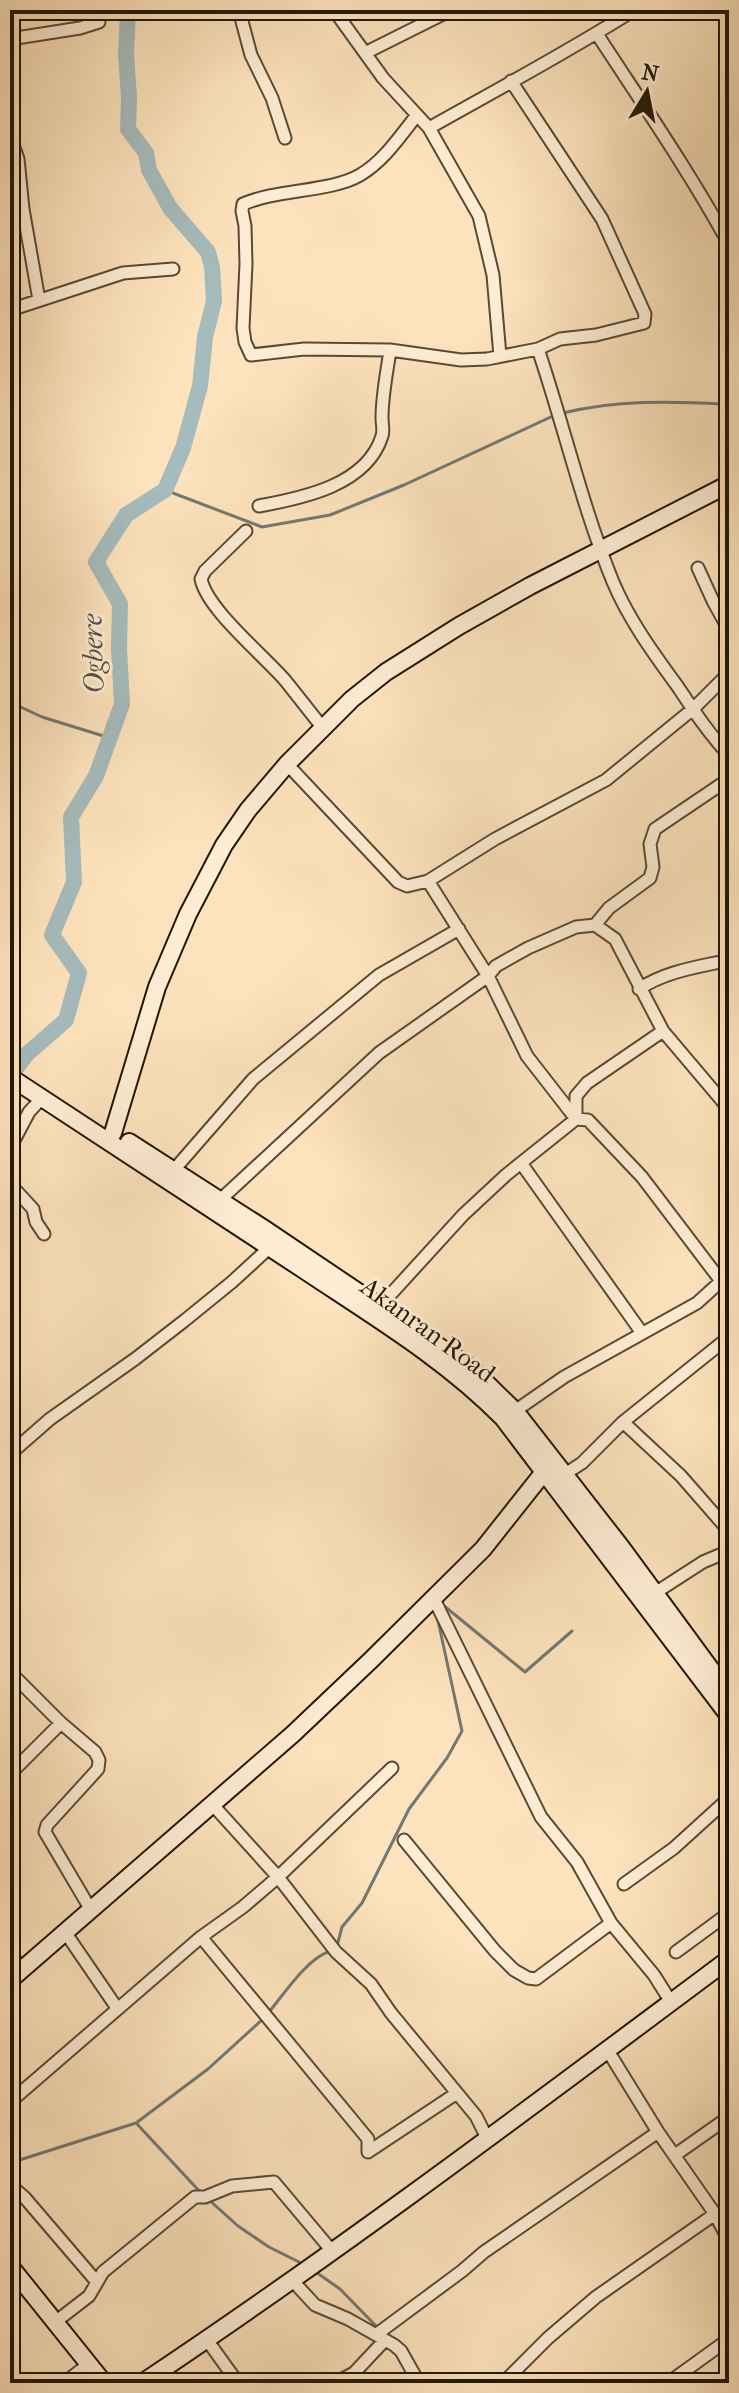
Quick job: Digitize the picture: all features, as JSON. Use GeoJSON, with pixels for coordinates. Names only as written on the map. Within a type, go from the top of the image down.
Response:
{"type":"FeatureCollection","features":[{"type":"Feature","properties":{"kind":"street"},"geometry":{"type":"LineString","coordinates":[[239,10],[251,55],[272,98],[285,138]]}},
{"type":"Feature","properties":{"kind":"street"},"geometry":{"type":"LineString","coordinates":[[334,10],[383,78],[429,128],[479,216],[493,275],[500,356]]}},
{"type":"Feature","properties":{"kind":"street"},"geometry":{"type":"LineString","coordinates":[[365,53],[451,10]]}},
{"type":"Feature","properties":{"kind":"street"},"geometry":{"type":"LineString","coordinates":[[429,128],[634,10]]}},
{"type":"Feature","properties":{"kind":"street"},"geometry":{"type":"LineString","coordinates":[[10,39],[99,22]]}},
{"type":"Feature","properties":{"kind":"street"},"geometry":{"type":"LineString","coordinates":[[597,34],[697,185],[729,244]]}},
{"type":"Feature","properties":{"kind":"street"},"geometry":{"type":"LineString","coordinates":[[417,115],[382,158],[360,175],[243,204],[246,264],[243,328],[251,355],[304,349],[390,350],[461,360],[487,359],[538,349],[560,339],[596,335],[644,323],[645,314],[602,219],[511,81]]}},
{"type":"Feature","properties":{"kind":"street"},"geometry":{"type":"LineString","coordinates":[[10,136],[18,159],[23,209],[39,300]]}},
{"type":"Feature","properties":{"kind":"street"},"geometry":{"type":"LineString","coordinates":[[10,310],[123,273],[173,269]]}},
{"type":"Feature","properties":{"kind":"street"},"geometry":{"type":"LineString","coordinates":[[538,349],[560,414],[573,466],[615,586],[643,637],[711,736],[729,755]]}},
{"type":"Feature","properties":{"kind":"street"},"geometry":{"type":"LineString","coordinates":[[259,506],[305,498],[334,486],[375,452],[384,432],[382,417],[390,350]]}},
{"type":"Feature","properties":{"kind":"street"},"geometry":{"type":"LineString","coordinates":[[113,1133],[153,999],[188,914],[224,845],[248,810],[287,764],[352,699],[398,664],[459,626],[729,484]]}},
{"type":"Feature","properties":{"kind":"street"},"geometry":{"type":"LineString","coordinates":[[246,531],[205,571],[202,586],[216,607],[284,679],[323,728]]}},
{"type":"Feature","properties":{"kind":"street"},"geometry":{"type":"LineString","coordinates":[[698,568],[729,630]]}},
{"type":"Feature","properties":{"kind":"street"},"geometry":{"type":"LineString","coordinates":[[287,764],[398,882],[407,886],[428,881],[495,839],[606,780],[693,709],[729,673]]}},
{"type":"Feature","properties":{"kind":"street"},"geometry":{"type":"LineString","coordinates":[[595,925],[609,908],[650,878],[653,867],[650,844],[655,829],[729,779]]}},
{"type":"Feature","properties":{"kind":"street"},"geometry":{"type":"LineString","coordinates":[[428,881],[488,976],[527,1056],[576,1119]]}},
{"type":"Feature","properties":{"kind":"street"},"geometry":{"type":"LineString","coordinates":[[219,1201],[379,1053],[488,976],[496,966],[576,927],[595,925],[615,939],[663,1031],[729,1109]]}},
{"type":"Feature","properties":{"kind":"street"},"geometry":{"type":"LineString","coordinates":[[173,1171],[253,1079],[379,975],[459,929]]}},
{"type":"Feature","properties":{"kind":"street"},"geometry":{"type":"LineString","coordinates":[[639,989],[672,973],[729,960]]}},
{"type":"Feature","properties":{"kind":"street"},"geometry":{"type":"LineString","coordinates":[[576,1119],[576,1096],[587,1083],[663,1031]]}},
{"type":"Feature","properties":{"kind":"street","name":"Akanran Road"},"geometry":{"type":"LineString","coordinates":[[13,1074],[173,1171],[471,1368],[515,1411],[565,1474],[577,1502],[729,1716]]}},
{"type":"Feature","properties":{"kind":"street","name":"Akanran Road"},"geometry":{"type":"LineString","coordinates":[[13,1074],[41,1099],[456,1375],[503,1418],[544,1472],[577,1502],[655,1593],[729,1694]]}},
{"type":"Feature","properties":{"kind":"street"},"geometry":{"type":"LineString","coordinates":[[10,1148],[29,1112],[41,1099]]}},
{"type":"Feature","properties":{"kind":"street"},"geometry":{"type":"LineString","coordinates":[[380,1306],[463,1215],[521,1163],[576,1119],[588,1120],[642,1177],[725,1277],[697,1303],[564,1377],[515,1411]]}},
{"type":"Feature","properties":{"kind":"street"},"geometry":{"type":"LineString","coordinates":[[521,1163],[642,1333]]}},
{"type":"Feature","properties":{"kind":"street"},"geometry":{"type":"LineString","coordinates":[[10,1184],[33,1209],[36,1222],[44,1234]]}},
{"type":"Feature","properties":{"kind":"street"},"geometry":{"type":"LineString","coordinates":[[10,1454],[50,1419],[184,1321],[269,1248]]}},
{"type":"Feature","properties":{"kind":"street"},"geometry":{"type":"LineString","coordinates":[[565,1474],[582,1463],[623,1422],[727,1344]]}},
{"type":"Feature","properties":{"kind":"street"},"geometry":{"type":"LineString","coordinates":[[623,1422],[681,1476],[729,1531]]}},
{"type":"Feature","properties":{"kind":"street"},"geometry":{"type":"LineString","coordinates":[[10,1952],[16,1976],[293,1734],[483,1549],[544,1472]]}},
{"type":"Feature","properties":{"kind":"street"},"geometry":{"type":"LineString","coordinates":[[655,1593],[717,1554],[729,1551]]}},
{"type":"Feature","properties":{"kind":"street"},"geometry":{"type":"LineString","coordinates":[[433,1597],[541,1817],[577,1862],[611,1923],[654,1975],[671,2002]]}},
{"type":"Feature","properties":{"kind":"street"},"geometry":{"type":"LineString","coordinates":[[10,1672],[95,1752],[99,1760],[98,1769],[47,1825],[45,1832],[91,1910]]}},
{"type":"Feature","properties":{"kind":"street"},"geometry":{"type":"LineString","coordinates":[[10,1774],[61,1723]]}},
{"type":"Feature","properties":{"kind":"street"},"geometry":{"type":"LineString","coordinates":[[10,2102],[201,1937],[278,1877],[392,1768]]}},
{"type":"Feature","properties":{"kind":"street"},"geometry":{"type":"LineString","coordinates":[[624,1884],[674,1848],[729,1798]]}},
{"type":"Feature","properties":{"kind":"street"},"geometry":{"type":"LineString","coordinates":[[212,1804],[278,1877],[336,1952],[371,1984],[391,2013],[476,2116],[487,2138]]}},
{"type":"Feature","properties":{"kind":"street"},"geometry":{"type":"LineString","coordinates":[[404,1840],[495,1951],[514,1970],[528,1978],[536,1979],[611,1923]]}},
{"type":"Feature","properties":{"kind":"street"},"geometry":{"type":"LineString","coordinates":[[676,1952],[729,1913]]}},
{"type":"Feature","properties":{"kind":"street"},"geometry":{"type":"LineString","coordinates":[[65,1932],[117,2008]]}},
{"type":"Feature","properties":{"kind":"street"},"geometry":{"type":"LineString","coordinates":[[201,1937],[368,2139],[368,2152],[457,2093]]}},
{"type":"Feature","properties":{"kind":"street"},"geometry":{"type":"LineString","coordinates":[[142,2383],[447,2169],[729,1959]]}},
{"type":"Feature","properties":{"kind":"street"},"geometry":{"type":"LineString","coordinates":[[608,2051],[728,2238]]}},
{"type":"Feature","properties":{"kind":"street"},"geometry":{"type":"LineString","coordinates":[[675,2155],[729,2117]]}},
{"type":"Feature","properties":{"kind":"street"},"geometry":{"type":"LineString","coordinates":[[335,2383],[354,2373],[381,2337],[506,2236],[658,2132]]}},
{"type":"Feature","properties":{"kind":"street"},"geometry":{"type":"LineString","coordinates":[[54,2323],[89,2296],[103,2272],[195,2197],[205,2197],[232,2186],[274,2182],[332,2251]]}},
{"type":"Feature","properties":{"kind":"street"},"geometry":{"type":"LineString","coordinates":[[10,2185],[25,2198],[96,2281]]}},
{"type":"Feature","properties":{"kind":"street"},"geometry":{"type":"LineString","coordinates":[[503,2383],[548,2338],[596,2297],[715,2214]]}},
{"type":"Feature","properties":{"kind":"street"},"geometry":{"type":"LineString","coordinates":[[10,2266],[104,2383]]}},
{"type":"Feature","properties":{"kind":"street"},"geometry":{"type":"LineString","coordinates":[[303,2272],[315,2305],[381,2337],[401,2351],[419,2383]]}},
{"type":"Feature","properties":{"kind":"street"},"geometry":{"type":"LineString","coordinates":[[668,2383],[729,2339]]}},
{"type":"Feature","properties":{"kind":"street"},"geometry":{"type":"LineString","coordinates":[[207,2340],[238,2383]]}},
{"type":"Feature","properties":{"kind":"street"},"geometry":{"type":"LineString","coordinates":[[64,2383],[89,2364]]}},
{"type":"Feature","properties":{"kind":"waterway","name":"Ogbere"},"geometry":{"type":"LineString","coordinates":[[10,1076],[27,1054],[66,1020],[79,973],[52,935],[74,882],[71,817],[96,776],[122,704],[120,604],[96,562],[126,515],[165,490],[183,448],[200,386],[205,337],[214,301],[208,252],[170,208],[149,170],[146,153],[128,129],[128,10]]}},
{"type":"Feature","properties":{"kind":"waterway"},"geometry":{"type":"LineString","coordinates":[[563,413],[623,404],[723,404],[729,401]]}},
{"type":"Feature","properties":{"kind":"waterway"},"geometry":{"type":"LineString","coordinates":[[165,490],[262,527],[330,515],[404,485],[555,415]]}},
{"type":"Feature","properties":{"kind":"waterway"},"geometry":{"type":"LineString","coordinates":[[10,702],[42,717],[110,738]]}},
{"type":"Feature","properties":{"kind":"waterway"},"geometry":{"type":"LineString","coordinates":[[443,1605],[525,1672],[572,1631]]}},
{"type":"Feature","properties":{"kind":"waterway"},"geometry":{"type":"LineString","coordinates":[[337,1946],[342,1927],[362,1903],[409,1809],[447,1758],[462,1731],[437,1616]]}},
{"type":"Feature","properties":{"kind":"waterway"},"geometry":{"type":"LineString","coordinates":[[269,2012],[305,1968],[331,1951]]}},
{"type":"Feature","properties":{"kind":"waterway"},"geometry":{"type":"LineString","coordinates":[[10,2163],[136,2123],[208,2069],[264,2018]]}},
{"type":"Feature","properties":{"kind":"waterway"},"geometry":{"type":"LineString","coordinates":[[137,2124],[202,2194]]}},
{"type":"Feature","properties":{"kind":"waterway"},"geometry":{"type":"LineString","coordinates":[[208,2199],[238,2226],[269,2247],[303,2264]]}},
{"type":"Feature","properties":{"kind":"waterway"},"geometry":{"type":"LineString","coordinates":[[313,2270],[340,2289],[376,2326]]}}]}
